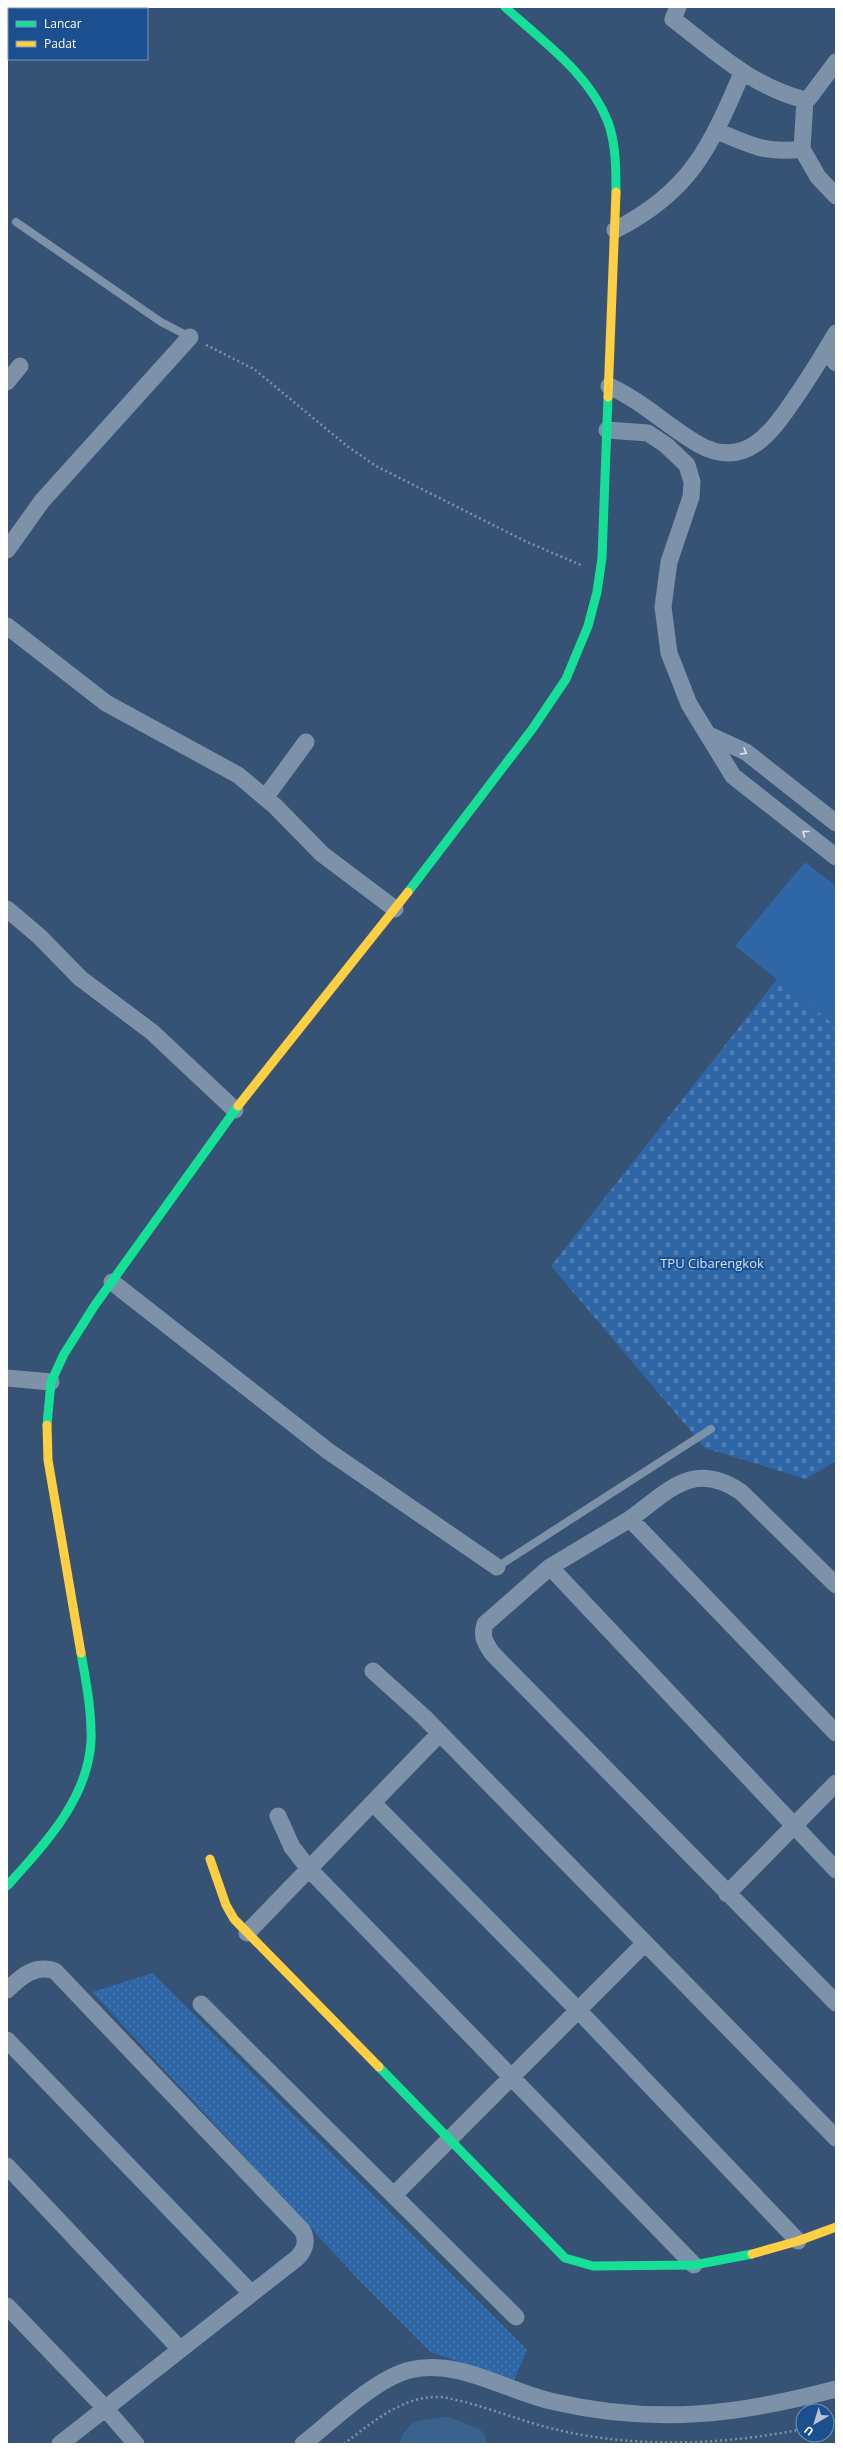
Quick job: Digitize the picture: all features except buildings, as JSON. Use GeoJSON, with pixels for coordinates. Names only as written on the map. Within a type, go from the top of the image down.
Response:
{"type":"FeatureCollection","features":[{"type":"Feature","properties":{"kind":"street"},"geometry":{"type":"LineString","coordinates":[[9,1879],[66,1812],[80,1785],[88,1762],[91,1739],[90,1707],[48,1460],[47,1428],[51,1382],[64,1354],[112,1282],[235,1110],[395,909],[533,728],[566,679],[588,626],[600,572],[615,230],[614,152],[608,123],[601,109],[583,82],[568,65],[505,7]]}},
{"type":"Feature","properties":{"kind":"street"},"geometry":{"type":"LineString","coordinates":[[678,7],[673,19],[742,73],[784,94],[805,100]]}},
{"type":"Feature","properties":{"kind":"street"},"geometry":{"type":"LineString","coordinates":[[836,62],[814,92],[805,100],[802,149],[818,177],[836,196]]}},
{"type":"Feature","properties":{"kind":"street"},"geometry":{"type":"LineString","coordinates":[[615,230],[659,204],[681,184],[698,164],[718,131],[742,73]]}},
{"type":"Feature","properties":{"kind":"street"},"geometry":{"type":"LineString","coordinates":[[718,131],[766,150],[780,152],[802,149]]}},
{"type":"Feature","properties":{"kind":"street"},"geometry":{"type":"LineString","coordinates":[[609,386],[634,399],[698,444],[721,453],[734,452],[751,447],[769,434],[831,356],[836,333]]}},
{"type":"Feature","properties":{"kind":"street"},"geometry":{"type":"LineString","coordinates":[[7,550],[42,501],[190,337]]}},
{"type":"Feature","properties":{"kind":"street"},"geometry":{"type":"LineString","coordinates":[[7,382],[20,366]]}},
{"type":"Feature","properties":{"kind":"street"},"geometry":{"type":"LineString","coordinates":[[607,430],[648,433],[666,446],[687,465],[692,482],[691,497],[669,562],[663,608],[669,653],[689,704],[733,776],[836,857]]}},
{"type":"Feature","properties":{"kind":"street"},"geometry":{"type":"LineString","coordinates":[[7,626],[106,703],[238,775],[265,798],[322,854],[395,909]]}},
{"type":"Feature","properties":{"kind":"street"},"geometry":{"type":"LineString","coordinates":[[709,735],[746,752],[836,823]]}},
{"type":"Feature","properties":{"kind":"street"},"geometry":{"type":"LineString","coordinates":[[265,798],[306,742]]}},
{"type":"Feature","properties":{"kind":"street"},"geometry":{"type":"LineString","coordinates":[[7,909],[40,937],[80,978],[152,1032],[235,1110]]}},
{"type":"Feature","properties":{"kind":"street"},"geometry":{"type":"LineString","coordinates":[[112,1282],[328,1451],[497,1567]]}},
{"type":"Feature","properties":{"kind":"street"},"geometry":{"type":"LineString","coordinates":[[7,1378],[51,1382]]}},
{"type":"Feature","properties":{"kind":"street"},"geometry":{"type":"LineString","coordinates":[[836,1585],[741,1492],[728,1483],[713,1478],[700,1477],[688,1480],[630,1519],[550,1567],[485,1624],[482,1632],[483,1641],[492,1653],[727,1894],[836,2003]]}},
{"type":"Feature","properties":{"kind":"street"},"geometry":{"type":"LineString","coordinates":[[630,1519],[836,1733]]}},
{"type":"Feature","properties":{"kind":"street"},"geometry":{"type":"LineString","coordinates":[[550,1567],[836,1870]]}},
{"type":"Feature","properties":{"kind":"street"},"geometry":{"type":"LineString","coordinates":[[373,1671],[440,1733],[836,2138]]}},
{"type":"Feature","properties":{"kind":"street"},"geometry":{"type":"LineString","coordinates":[[247,1933],[440,1733]]}},
{"type":"Feature","properties":{"kind":"street"},"geometry":{"type":"LineString","coordinates":[[727,1894],[792,1825],[836,1783]]}},
{"type":"Feature","properties":{"kind":"street"},"geometry":{"type":"LineString","coordinates":[[373,1803],[578,2010],[798,2241]]}},
{"type":"Feature","properties":{"kind":"street"},"geometry":{"type":"LineString","coordinates":[[278,1816],[292,1848],[309,1869],[694,2265]]}},
{"type":"Feature","properties":{"kind":"street"},"geometry":{"type":"LineString","coordinates":[[210,1859],[226,1905],[234,1919],[565,2258],[593,2266],[694,2265],[798,2241],[836,2227]]}},
{"type":"Feature","properties":{"kind":"street"},"geometry":{"type":"LineString","coordinates":[[394,2196],[645,1943]]}},
{"type":"Feature","properties":{"kind":"street"},"geometry":{"type":"LineString","coordinates":[[7,1990],[32,1971],[40,1969],[55,1971],[302,2230],[305,2245],[300,2254],[250,2292],[60,2444]]}},
{"type":"Feature","properties":{"kind":"street"},"geometry":{"type":"LineString","coordinates":[[201,2004],[516,2317]]}},
{"type":"Feature","properties":{"kind":"street"},"geometry":{"type":"LineString","coordinates":[[7,2040],[250,2292]]}},
{"type":"Feature","properties":{"kind":"street"},"geometry":{"type":"LineString","coordinates":[[7,2166],[180,2349]]}},
{"type":"Feature","properties":{"kind":"street"},"geometry":{"type":"LineString","coordinates":[[7,2306],[106,2408],[133,2443]]}},
{"type":"Feature","properties":{"kind":"street"},"geometry":{"type":"LineString","coordinates":[[303,2444],[378,2386],[408,2370],[432,2366],[462,2371],[554,2402],[616,2414],[660,2416],[747,2410],[836,2389]]}},
{"type":"Feature","properties":{"kind":"lane"},"geometry":{"type":"LineString","coordinates":[[16,222],[162,322],[190,337]]}},
{"type":"Feature","properties":{"kind":"lane"},"geometry":{"type":"LineString","coordinates":[[497,1567],[711,1429]]}},
{"type":"Feature","properties":{"kind":"path"},"geometry":{"type":"LineString","coordinates":[[190,337],[254,369],[347,446],[376,466],[527,542],[600,572]]}},
{"type":"Feature","properties":{"kind":"path"},"geometry":{"type":"LineString","coordinates":[[344,2444],[379,2417],[413,2401],[440,2396],[479,2406],[543,2426],[622,2441],[689,2443],[764,2436],[795,2430]]}},
{"type":"Feature","properties":{"kind":"green space"},"geometry":{"type":"Polygon","coordinates":[[[805,862],[836,886],[836,1026],[735,946],[805,862]]]}},
{"type":"Feature","properties":{"kind":"green space","name":"TPU Cibarengkok"},"geometry":{"type":"Polygon","coordinates":[[[778,978],[836,1026],[836,1461],[806,1479],[705,1448],[551,1266],[778,978]]]}},
{"type":"Feature","properties":{"kind":"green space"},"geometry":{"type":"Polygon","coordinates":[[[153,1973],[527,2350],[514,2380],[430,2352],[358,2279],[92,1992],[153,1973]]]}},
{"type":"Feature","properties":{"kind":"waterway"},"geometry":{"type":"LineString","coordinates":[[418,2444],[423,2438],[446,2435],[469,2444]]}},
{"type":"Feature","properties":{"kind":"traffic: fast"},"geometry":{"type":"LineString","coordinates":[[505,7],[549,45],[577,73],[600,104],[611,130],[613,139],[616,166],[616,192]]}},
{"type":"Feature","properties":{"kind":"traffic: fast"},"geometry":{"type":"LineString","coordinates":[[408,892],[533,728],[566,679],[588,626],[597,592],[602,558],[608,397]]}},
{"type":"Feature","properties":{"kind":"traffic: fast"},"geometry":{"type":"LineString","coordinates":[[47,1425],[51,1382],[64,1354],[95,1305],[238,1106]]}},
{"type":"Feature","properties":{"kind":"traffic: fast"},"geometry":{"type":"LineString","coordinates":[[7,1886],[62,1820],[73,1802],[82,1782],[88,1762],[91,1741],[91,1719],[81,1653]]}},
{"type":"Feature","properties":{"kind":"traffic: fast"},"geometry":{"type":"LineString","coordinates":[[379,2067],[565,2258],[593,2266],[694,2265],[752,2254]]}},
{"type":"Feature","properties":{"kind":"traffic: slow"},"geometry":{"type":"LineString","coordinates":[[608,397],[616,192]]}},
{"type":"Feature","properties":{"kind":"traffic: slow"},"geometry":{"type":"LineString","coordinates":[[238,1106],[408,892]]}},
{"type":"Feature","properties":{"kind":"traffic: slow"},"geometry":{"type":"LineString","coordinates":[[47,1425],[48,1460],[81,1653]]}},
{"type":"Feature","properties":{"kind":"traffic: slow"},"geometry":{"type":"LineString","coordinates":[[210,1859],[226,1905],[234,1919],[379,2067]]}},
{"type":"Feature","properties":{"kind":"traffic: slow"},"geometry":{"type":"LineString","coordinates":[[752,2254],[798,2241],[836,2227]]}}]}
